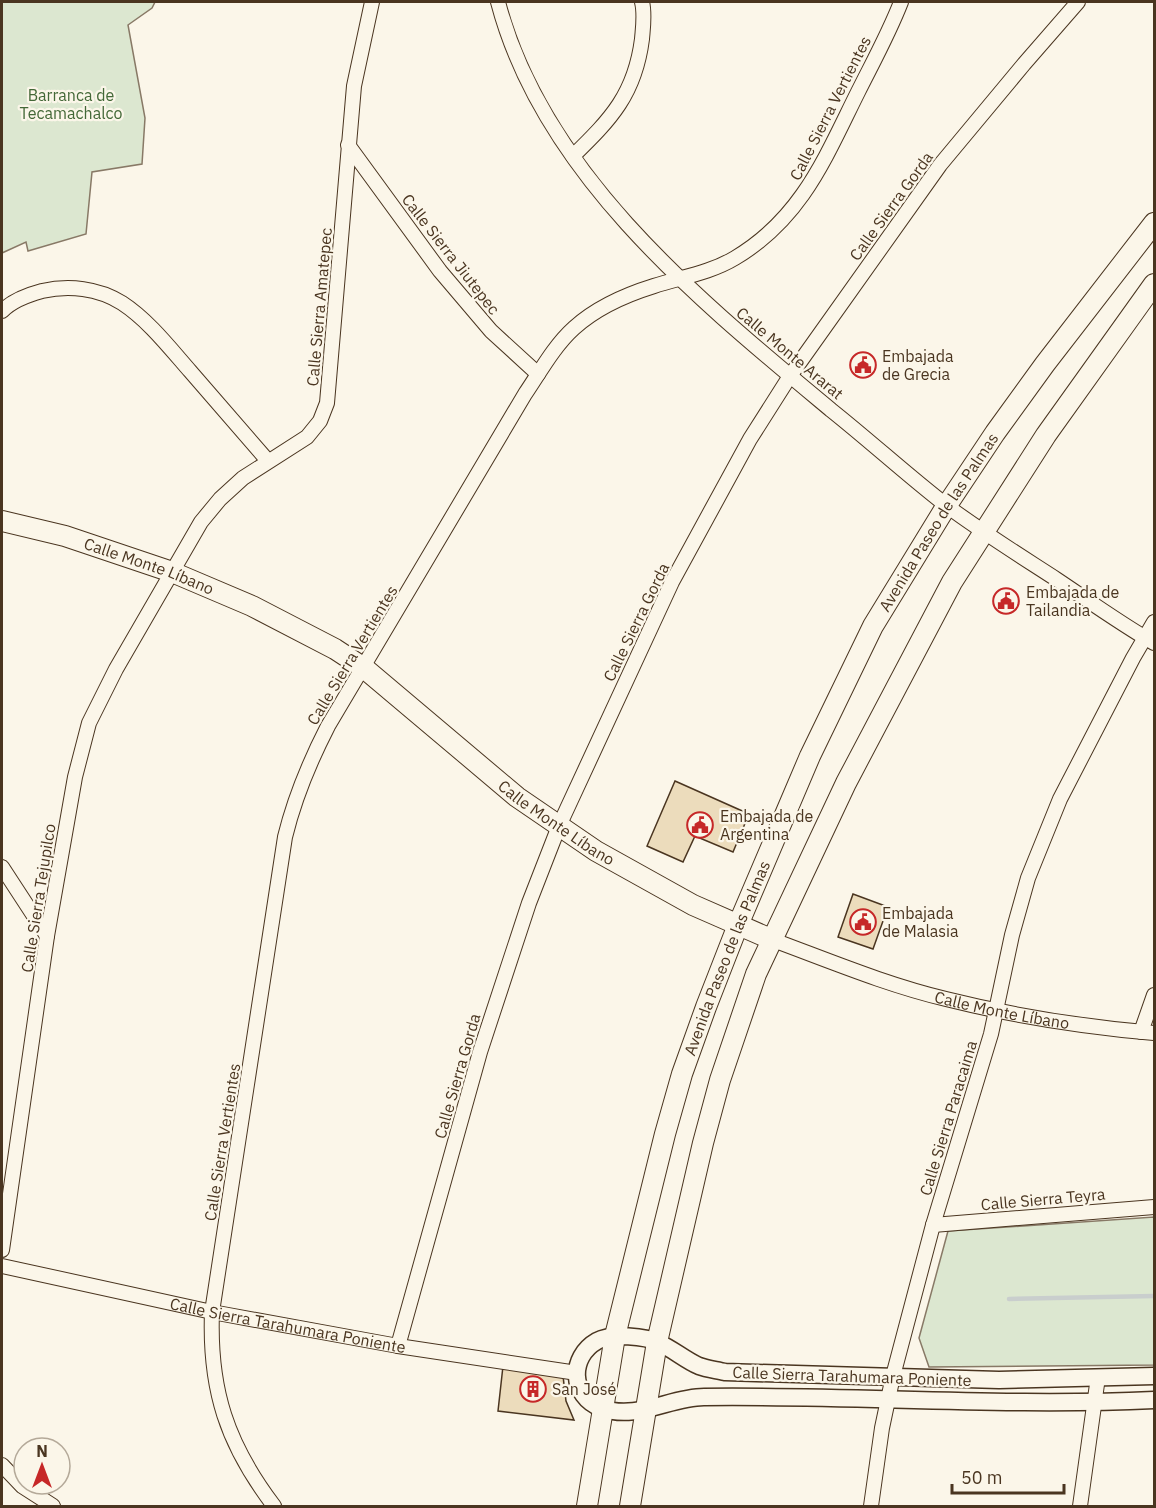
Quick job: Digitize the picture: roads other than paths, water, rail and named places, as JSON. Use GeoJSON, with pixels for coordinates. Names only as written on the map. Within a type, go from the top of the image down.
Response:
{"type":"FeatureCollection","features":[{"type":"Feature","properties":{"kind":"main road","name":"Avenida Paseo de las Palmas"},"geometry":{"type":"LineString","coordinates":[[587,1506],[615,1336],[682,1074],[705,1007],[738,925],[810,756],[873,626],[947,505],[1045,364],[1155,223]]}},
{"type":"Feature","properties":{"kind":"main road","name":"Avenida Paseo de las Palmas"},"geometry":{"type":"LineString","coordinates":[[630,1506],[657,1342],[703,1143],[720,1080],[756,974],[883,709],[952,582],[1046,435],[1155,284]]}},
{"type":"Feature","properties":{"kind":"main road","name":"Calle Monte Líbano"},"geometry":{"type":"LineString","coordinates":[[2,521],[65,536],[172,572],[252,606],[335,650],[364,668],[517,797],[559,826],[606,857],[693,905],[773,940]]}},
{"type":"Feature","properties":{"kind":"street","name":"Calle Sierra Amatepec"},"geometry":{"type":"LineString","coordinates":[[172,572],[201,522],[214,507],[243,478],[307,437],[320,421],[327,403],[354,86],[372,2]]}},
{"type":"Feature","properties":{"kind":"street","name":"Calle Monte Ararat"},"geometry":{"type":"LineString","coordinates":[[498,2],[513,52],[543,111],[573,156],[607,199],[681,280],[790,376],[947,505],[984,532],[1149,640]]}},
{"type":"Feature","properties":{"kind":"street"},"geometry":{"type":"LineString","coordinates":[[573,156],[602,128],[622,102],[633,79],[644,26],[642,2]]}},
{"type":"Feature","properties":{"kind":"street","name":"Calle Sierra Vertientes"},"geometry":{"type":"LineString","coordinates":[[274,1506],[240,1455],[226,1421],[219,1396],[213,1353],[212,1312],[285,837],[293,804],[309,763],[328,726],[525,394],[554,351],[573,329],[593,313],[654,286],[713,269],[759,242],[785,219],[806,191],[825,159],[901,2]]}},
{"type":"Feature","properties":{"kind":"street","name":"Calle Sierra Gorda"},"geometry":{"type":"LineString","coordinates":[[398,1346],[480,1052],[529,903],[559,826],[672,582],[750,439],[790,376],[940,165],[1078,2]]}},
{"type":"Feature","properties":{"kind":"street","name":"Calle Sierra Jiutepec"},"geometry":{"type":"LineString","coordinates":[[348,145],[440,271],[491,331],[538,374]]}},
{"type":"Feature","properties":{"kind":"street"},"geometry":{"type":"LineString","coordinates":[[2,311],[9,304],[29,294],[73,287],[98,292],[121,302],[142,318],[162,339],[268,461]]}},
{"type":"Feature","properties":{"kind":"street","name":"Calle Sierra Tejupilco"},"geometry":{"type":"LineString","coordinates":[[2,1250],[47,936],[75,777],[89,723],[101,696],[172,572]]}},
{"type":"Feature","properties":{"kind":"street","name":"Calle Sierra Paracaima"},"geometry":{"type":"LineString","coordinates":[[871,1506],[887,1399],[933,1225],[997,1010],[1012,935],[1028,878],[1060,799],[1149,640],[1155,622]]}},
{"type":"Feature","properties":{"kind":"street"},"geometry":{"type":"LineString","coordinates":[[2,867],[47,936]]}},
{"type":"Feature","properties":{"kind":"street","name":"Calle Monte Líbano"},"geometry":{"type":"LineString","coordinates":[[773,940],[945,999],[1096,1027],[1148,1032]]}},
{"type":"Feature","properties":{"kind":"street"},"geometry":{"type":"LineString","coordinates":[[1148,1032],[1155,994]]}},
{"type":"Feature","properties":{"kind":"street","name":"Calle Sierra Teyra"},"geometry":{"type":"LineString","coordinates":[[933,1225],[1155,1207]]}},
{"type":"Feature","properties":{"kind":"street","name":"Calle Sierra Tarahumara Poniente"},"geometry":{"type":"LineString","coordinates":[[2,1266],[212,1312],[398,1346],[577,1373]]}},
{"type":"Feature","properties":{"kind":"street"},"geometry":{"type":"LineString","coordinates":[[602,1408],[586,1399],[579,1387],[577,1373],[579,1359],[588,1347],[600,1339],[615,1336]]}},
{"type":"Feature","properties":{"kind":"street","name":"Calle Sierra Tarahumara Poniente"},"geometry":{"type":"LineString","coordinates":[[615,1336],[657,1342],[699,1366],[725,1372],[999,1380],[1155,1376]]}},
{"type":"Feature","properties":{"kind":"street"},"geometry":{"type":"LineString","coordinates":[[1080,1506],[1098,1377]]}},
{"type":"Feature","properties":{"kind":"street","name":"Calle Sierra Tarahumara Poniente"},"geometry":{"type":"LineString","coordinates":[[602,1408],[645,1411],[700,1397],[1094,1403],[1155,1400]]}},
{"type":"Feature","properties":{"kind":"street"},"geometry":{"type":"LineString","coordinates":[[2,1465],[22,1486],[53,1506]]}},
{"type":"Feature","properties":{"kind":"waterway"},"geometry":{"type":"LineString","coordinates":[[1009,1299],[1154,1296]]}},
{"type":"Feature","properties":{"kind":"place","name":"Embajada de Grecia"},"geometry":{"type":"Point","coordinates":[863,365]}},
{"type":"Feature","properties":{"kind":"place","name":"Embajada de Tailandia"},"geometry":{"type":"Point","coordinates":[1006,601]}},
{"type":"Feature","properties":{"kind":"place","name":"Embajada de Argentina"},"geometry":{"type":"Point","coordinates":[700,825]}},
{"type":"Feature","properties":{"kind":"place","name":"Embajada de Malasia"},"geometry":{"type":"Point","coordinates":[863,922]}},
{"type":"Feature","properties":{"kind":"place","name":"San José"},"geometry":{"type":"Point","coordinates":[533,1389]}},
{"type":"Feature","properties":{"kind":"park label","name":"Barranca de Tecamachalco"},"geometry":{"type":"Point","coordinates":[71,104]}}]}
